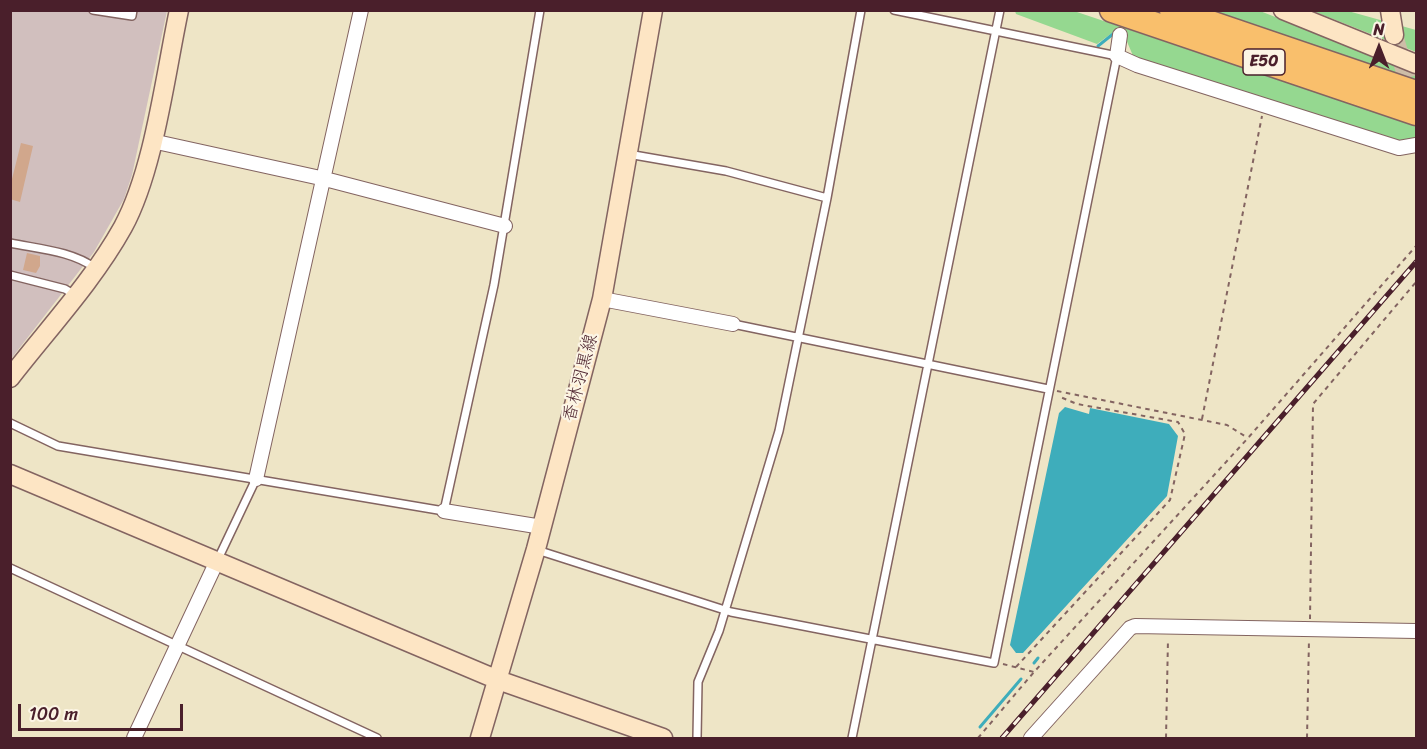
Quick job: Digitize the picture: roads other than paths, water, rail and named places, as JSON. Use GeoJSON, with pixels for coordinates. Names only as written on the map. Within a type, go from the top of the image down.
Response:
{"type":"FeatureCollection","features":[{"type":"Feature","properties":{"kind":"highway","name":"E50"},"geometry":{"type":"LineString","coordinates":[[1112,10],[1416,113]]}},
{"type":"Feature","properties":{"kind":"highway","name":"E50"},"geometry":{"type":"LineString","coordinates":[[1172,10],[1416,93]]}},
{"type":"Feature","properties":{"kind":"street"},"geometry":{"type":"LineString","coordinates":[[10,378],[95,268],[131,210],[152,141],[179,10]]}},
{"type":"Feature","properties":{"kind":"street"},"geometry":{"type":"LineString","coordinates":[[256,479],[361,10]]}},
{"type":"Feature","properties":{"kind":"street","name":"香林羽黒線"},"geometry":{"type":"LineString","coordinates":[[480,738],[536,549],[602,299],[653,10]]}},
{"type":"Feature","properties":{"kind":"street"},"geometry":{"type":"LineString","coordinates":[[1283,10],[1416,64]]}},
{"type":"Feature","properties":{"kind":"street"},"geometry":{"type":"LineString","coordinates":[[1390,10],[1394,35]]}},
{"type":"Feature","properties":{"kind":"street"},"geometry":{"type":"LineString","coordinates":[[1120,35],[1117,56],[1264,106],[1399,148],[1416,145]]}},
{"type":"Feature","properties":{"kind":"street"},"geometry":{"type":"LineString","coordinates":[[152,141],[325,179],[505,226]]}},
{"type":"Feature","properties":{"kind":"street"},"geometry":{"type":"LineString","coordinates":[[602,299],[733,324]]}},
{"type":"Feature","properties":{"kind":"street"},"geometry":{"type":"LineString","coordinates":[[10,474],[498,680],[663,738]]}},
{"type":"Feature","properties":{"kind":"street"},"geometry":{"type":"LineString","coordinates":[[444,511],[542,527]]}},
{"type":"Feature","properties":{"kind":"street"},"geometry":{"type":"LineString","coordinates":[[134,738],[217,561]]}},
{"type":"Feature","properties":{"kind":"street"},"geometry":{"type":"LineString","coordinates":[[1031,738],[1130,628],[1416,632]]}},
{"type":"Feature","properties":{"kind":"lane"},"geometry":{"type":"LineString","coordinates":[[93,10],[132,16],[133,10]]}},
{"type":"Feature","properties":{"kind":"lane"},"geometry":{"type":"LineString","coordinates":[[10,423],[58,446],[444,511],[494,285],[540,10]]}},
{"type":"Feature","properties":{"kind":"lane"},"geometry":{"type":"LineString","coordinates":[[697,738],[698,682],[719,631],[779,431],[827,198],[861,10]]}},
{"type":"Feature","properties":{"kind":"lane"},"geometry":{"type":"LineString","coordinates":[[536,549],[725,610],[872,641],[994,663],[1117,56],[894,10]]}},
{"type":"Feature","properties":{"kind":"lane"},"geometry":{"type":"LineString","coordinates":[[852,738],[1000,10]]}},
{"type":"Feature","properties":{"kind":"lane"},"geometry":{"type":"LineString","coordinates":[[628,154],[726,171],[827,198]]}},
{"type":"Feature","properties":{"kind":"lane"},"geometry":{"type":"LineString","coordinates":[[10,243],[66,255],[87,262],[95,268]]}},
{"type":"Feature","properties":{"kind":"lane"},"geometry":{"type":"LineString","coordinates":[[10,275],[48,283],[75,295]]}},
{"type":"Feature","properties":{"kind":"lane"},"geometry":{"type":"LineString","coordinates":[[733,324],[1048,389]]}},
{"type":"Feature","properties":{"kind":"lane"},"geometry":{"type":"LineString","coordinates":[[217,561],[256,479]]}},
{"type":"Feature","properties":{"kind":"lane"},"geometry":{"type":"LineString","coordinates":[[10,568],[377,738]]}},
{"type":"Feature","properties":{"kind":"water"},"geometry":{"type":"Polygon","coordinates":[[[1065,407],[1089,414],[1090,408],[1169,424],[1178,436],[1167,496],[1023,653],[1016,653],[1010,645],[1059,413],[1065,407]]]}},
{"type":"Feature","properties":{"kind":"waterway"},"geometry":{"type":"LineString","coordinates":[[1098,46],[1113,34]]}},
{"type":"Feature","properties":{"kind":"waterway"},"geometry":{"type":"LineString","coordinates":[[1034,663],[1038,658]]}},
{"type":"Feature","properties":{"kind":"waterway"},"geometry":{"type":"LineString","coordinates":[[980,727],[1021,679]]}},
{"type":"Feature","properties":{"kind":"tunnel"},"geometry":{"type":"LineString","coordinates":[[1394,35],[1413,99]]}},
{"type":"Feature","properties":{"kind":"railway"},"geometry":{"type":"LineString","coordinates":[[1002,738],[1416,262]]}}]}
